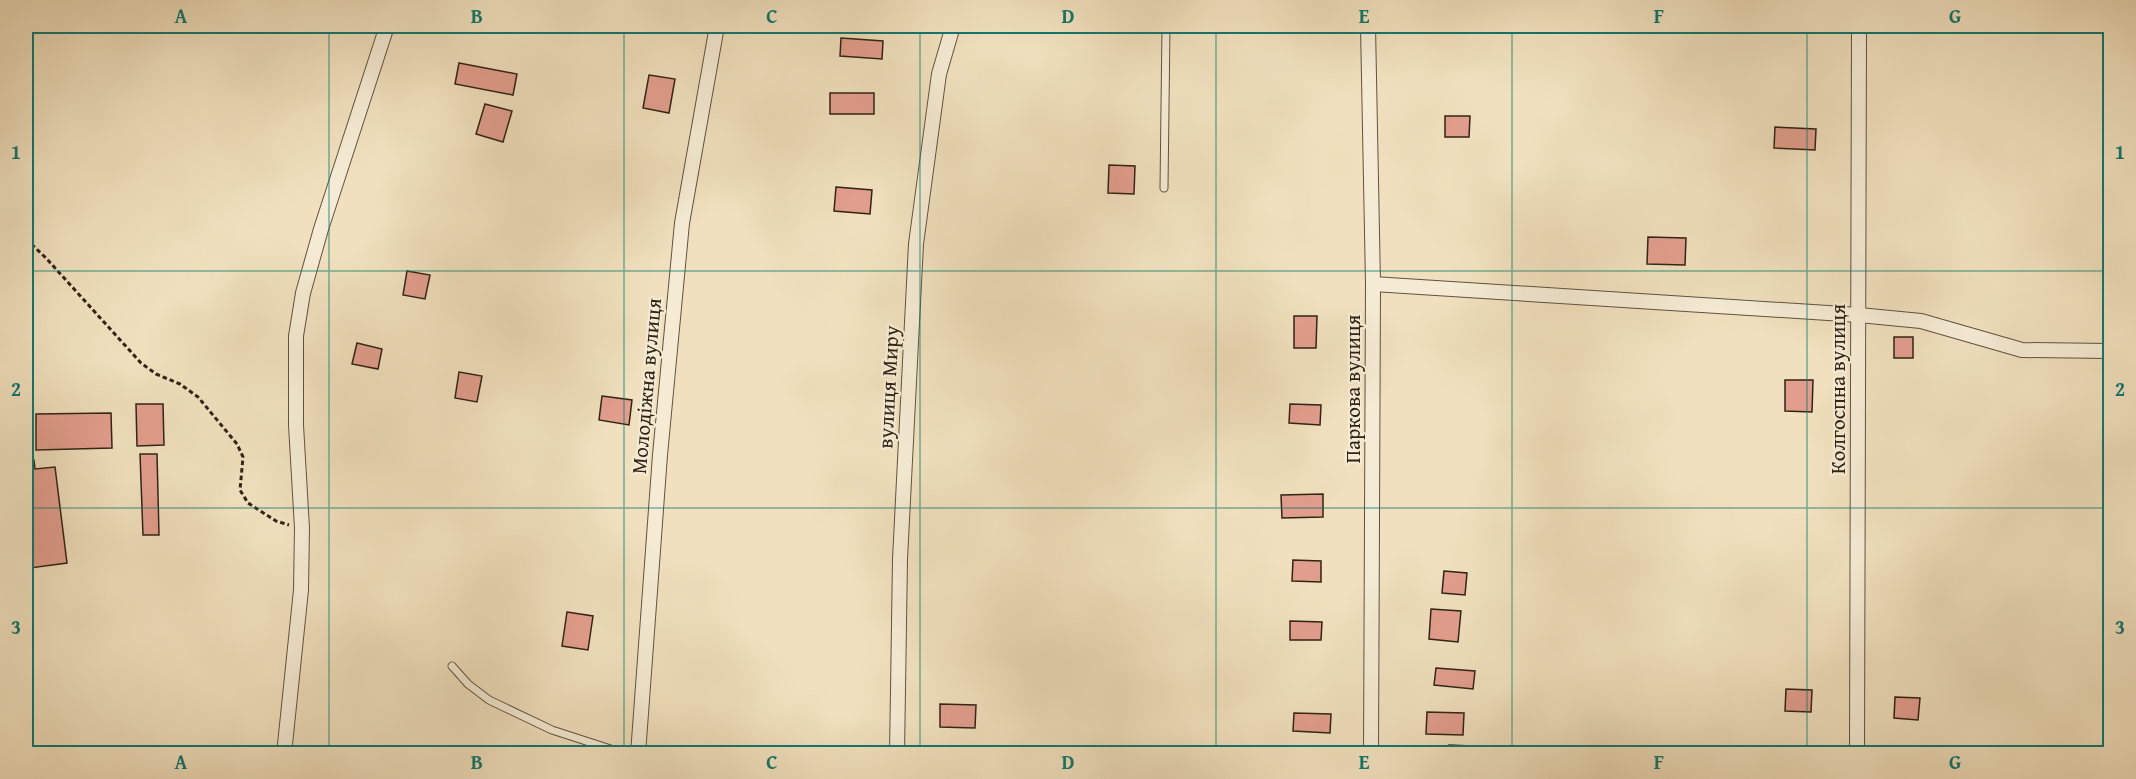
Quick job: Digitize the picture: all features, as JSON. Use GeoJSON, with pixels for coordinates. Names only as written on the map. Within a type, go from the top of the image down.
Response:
{"type":"FeatureCollection","features":[{"type":"Feature","properties":{"kind":"street"},"geometry":{"type":"LineString","coordinates":[[284,753],[301,590],[302,528],[296,425],[296,336],[321,229],[387,26]]}},
{"type":"Feature","properties":{"kind":"street","name":"Молодіжна вулиця"},"geometry":{"type":"LineString","coordinates":[[638,753],[660,455],[682,223],[717,26]]}},
{"type":"Feature","properties":{"kind":"street","name":"вулиця Миру"},"geometry":{"type":"LineString","coordinates":[[897,753],[900,559],[916,244],[939,74],[953,26]]}},
{"type":"Feature","properties":{"kind":"street","name":"Паркова вулиця"},"geometry":{"type":"LineString","coordinates":[[1368,26],[1373,284],[1371,753]]}},
{"type":"Feature","properties":{"kind":"street","name":"Колгоспна вулиця"},"geometry":{"type":"LineString","coordinates":[[1857,753],[1859,26]]}},
{"type":"Feature","properties":{"kind":"street"},"geometry":{"type":"LineString","coordinates":[[1373,284],[1859,315],[1921,321],[2022,350],[2110,351]]}},
{"type":"Feature","properties":{"kind":"lane"},"geometry":{"type":"LineString","coordinates":[[1164,188],[1166,26]]}},
{"type":"Feature","properties":{"kind":"lane"},"geometry":{"type":"LineString","coordinates":[[452,666],[468,684],[489,700],[552,730],[626,753]]}},
{"type":"Feature","properties":{"kind":"path"},"geometry":{"type":"LineString","coordinates":[[26,239],[141,363],[156,374],[180,384],[198,397],[237,444],[243,457],[240,490],[248,503],[276,521],[302,528]]}},
{"type":"Feature","properties":{"kind":"path"},"geometry":{"type":"LineString","coordinates":[[26,695],[30,753]]}},
{"type":"Feature","properties":{"kind":"building"},"geometry":{"type":"Polygon","coordinates":[[[841,38],[883,41],[882,59],[840,56],[841,38]]]}},
{"type":"Feature","properties":{"kind":"building"},"geometry":{"type":"Polygon","coordinates":[[[459,63],[517,74],[513,95],[455,84],[459,63]]]}},
{"type":"Feature","properties":{"kind":"building"},"geometry":{"type":"Polygon","coordinates":[[[649,75],[675,79],[669,113],[643,108],[649,75]]]}},
{"type":"Feature","properties":{"kind":"building"},"geometry":{"type":"Polygon","coordinates":[[[830,93],[874,93],[874,114],[830,114],[830,93]]]}},
{"type":"Feature","properties":{"kind":"building"},"geometry":{"type":"Polygon","coordinates":[[[485,104],[512,111],[503,142],[476,134],[485,104]]]}},
{"type":"Feature","properties":{"kind":"building"},"geometry":{"type":"Polygon","coordinates":[[[1445,116],[1470,116],[1469,137],[1445,137],[1445,116]]]}},
{"type":"Feature","properties":{"kind":"building"},"geometry":{"type":"Polygon","coordinates":[[[1775,127],[1816,129],[1815,150],[1774,148],[1775,127]]]}},
{"type":"Feature","properties":{"kind":"building"},"geometry":{"type":"Polygon","coordinates":[[[1109,165],[1135,166],[1134,194],[1108,193],[1109,165]]]}},
{"type":"Feature","properties":{"kind":"building"},"geometry":{"type":"Polygon","coordinates":[[[836,187],[872,190],[870,214],[834,211],[836,187]]]}},
{"type":"Feature","properties":{"kind":"building"},"geometry":{"type":"Polygon","coordinates":[[[1648,237],[1686,238],[1685,265],[1647,264],[1648,237]]]}},
{"type":"Feature","properties":{"kind":"building"},"geometry":{"type":"Polygon","coordinates":[[[407,271],[430,275],[425,299],[403,295],[407,271]]]}},
{"type":"Feature","properties":{"kind":"building"},"geometry":{"type":"Polygon","coordinates":[[[1294,316],[1317,316],[1316,348],[1294,348],[1294,316]]]}},
{"type":"Feature","properties":{"kind":"building"},"geometry":{"type":"Polygon","coordinates":[[[1894,337],[1913,337],[1913,358],[1894,358],[1894,337]]]}},
{"type":"Feature","properties":{"kind":"building"},"geometry":{"type":"Polygon","coordinates":[[[357,343],[382,349],[378,369],[352,364],[357,343]]]}},
{"type":"Feature","properties":{"kind":"building"},"geometry":{"type":"Polygon","coordinates":[[[459,372],[482,376],[477,402],[455,398],[459,372]]]}},
{"type":"Feature","properties":{"kind":"building"},"geometry":{"type":"Polygon","coordinates":[[[1785,380],[1813,380],[1812,412],[1785,411],[1785,380]]]}},
{"type":"Feature","properties":{"kind":"building"},"geometry":{"type":"Polygon","coordinates":[[[602,396],[632,400],[629,425],[599,420],[602,396]]]}},
{"type":"Feature","properties":{"kind":"building"},"geometry":{"type":"Polygon","coordinates":[[[136,404],[163,404],[164,445],[137,446],[136,404]]]}},
{"type":"Feature","properties":{"kind":"building"},"geometry":{"type":"Polygon","coordinates":[[[1290,404],[1321,405],[1320,425],[1289,423],[1290,404]]]}},
{"type":"Feature","properties":{"kind":"building"},"geometry":{"type":"Polygon","coordinates":[[[111,413],[112,448],[36,450],[36,414],[111,413]]]}},
{"type":"Feature","properties":{"kind":"building"},"geometry":{"type":"Polygon","coordinates":[[[140,454],[157,454],[159,535],[143,535],[140,454]]]}},
{"type":"Feature","properties":{"kind":"building"},"geometry":{"type":"Polygon","coordinates":[[[34,460],[35,469],[55,467],[67,563],[30,568],[26,535],[26,461],[34,460]]]}},
{"type":"Feature","properties":{"kind":"building"},"geometry":{"type":"Polygon","coordinates":[[[1323,494],[1323,517],[1282,518],[1281,495],[1323,494]]]}},
{"type":"Feature","properties":{"kind":"building"},"geometry":{"type":"Polygon","coordinates":[[[1293,560],[1321,561],[1321,582],[1292,581],[1293,560]]]}},
{"type":"Feature","properties":{"kind":"building"},"geometry":{"type":"Polygon","coordinates":[[[1444,571],[1467,573],[1465,595],[1442,593],[1444,571]]]}},
{"type":"Feature","properties":{"kind":"building"},"geometry":{"type":"Polygon","coordinates":[[[1431,609],[1461,611],[1458,642],[1429,639],[1431,609]]]}},
{"type":"Feature","properties":{"kind":"building"},"geometry":{"type":"Polygon","coordinates":[[[567,612],[593,616],[588,650],[562,646],[567,612]]]}},
{"type":"Feature","properties":{"kind":"building"},"geometry":{"type":"Polygon","coordinates":[[[1290,621],[1322,622],[1321,640],[1290,640],[1290,621]]]}},
{"type":"Feature","properties":{"kind":"building"},"geometry":{"type":"Polygon","coordinates":[[[1436,668],[1475,671],[1473,689],[1434,685],[1436,668]]]}},
{"type":"Feature","properties":{"kind":"building"},"geometry":{"type":"Polygon","coordinates":[[[1786,689],[1812,690],[1811,712],[1785,711],[1786,689]]]}},
{"type":"Feature","properties":{"kind":"building"},"geometry":{"type":"Polygon","coordinates":[[[1895,697],[1920,698],[1918,720],[1894,718],[1895,697]]]}},
{"type":"Feature","properties":{"kind":"building"},"geometry":{"type":"Polygon","coordinates":[[[940,704],[976,705],[975,728],[940,727],[940,704]]]}},
{"type":"Feature","properties":{"kind":"building"},"geometry":{"type":"Polygon","coordinates":[[[1427,712],[1464,713],[1463,735],[1426,734],[1427,712]]]}},
{"type":"Feature","properties":{"kind":"building"},"geometry":{"type":"Polygon","coordinates":[[[1294,713],[1331,714],[1330,733],[1293,731],[1294,713]]]}},
{"type":"Feature","properties":{"kind":"building"},"geometry":{"type":"Polygon","coordinates":[[[1449,745],[1471,746],[1471,754],[1427,754],[1427,750],[1449,751],[1449,745]]]}}]}
